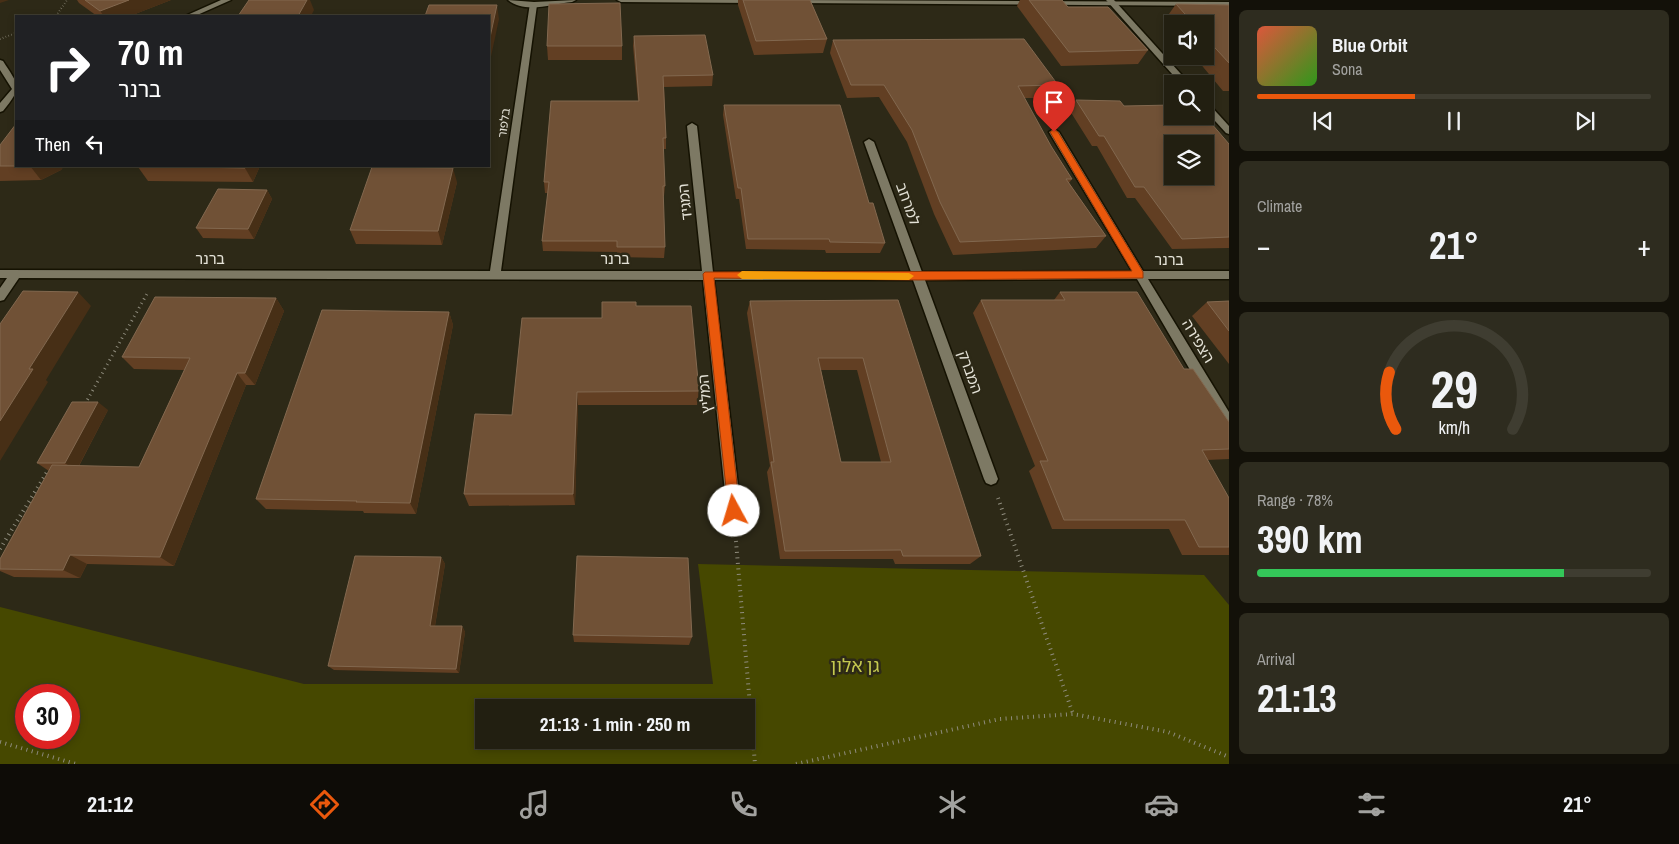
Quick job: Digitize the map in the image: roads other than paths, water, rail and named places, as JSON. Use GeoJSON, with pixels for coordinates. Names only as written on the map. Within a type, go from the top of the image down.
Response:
{"type":"FeatureCollection","features":[{"type":"Feature","properties":{"kind":"street"},"geometry":{"type":"LineString","coordinates":[[191,15],[227,0]]}},
{"type":"Feature","properties":{"kind":"street"},"geometry":{"type":"LineString","coordinates":[[512,0],[533,5],[551,1],[572,0]]}},
{"type":"Feature","properties":{"kind":"street"},"geometry":{"type":"LineString","coordinates":[[621,0],[759,1]]}},
{"type":"Feature","properties":{"kind":"street"},"geometry":{"type":"LineString","coordinates":[[789,1],[1229,4]]}},
{"type":"Feature","properties":{"kind":"street"},"geometry":{"type":"LineString","coordinates":[[1112,2],[1178,75]]}},
{"type":"Feature","properties":{"kind":"street","name":"בלפור"},"geometry":{"type":"LineString","coordinates":[[495,274],[533,5]]}},
{"type":"Feature","properties":{"kind":"street"},"geometry":{"type":"LineString","coordinates":[[0,63],[15,87]]}},
{"type":"Feature","properties":{"kind":"street"},"geometry":{"type":"LineString","coordinates":[[0,108],[15,90]]}},
{"type":"Feature","properties":{"kind":"street"},"geometry":{"type":"LineString","coordinates":[[1214,115],[1229,131]]}},
{"type":"Feature","properties":{"kind":"street","name":"המגיד"},"geometry":{"type":"LineString","coordinates":[[692,126],[708,274]]}},
{"type":"Feature","properties":{"kind":"street","name":"הצפירה"},"geometry":{"type":"LineString","coordinates":[[1054,132],[1229,424]]}},
{"type":"Feature","properties":{"kind":"street","name":"למרחב"},"geometry":{"type":"LineString","coordinates":[[869,142],[918,276]]}},
{"type":"Feature","properties":{"kind":"street","name":"ברנר"},"geometry":{"type":"LineString","coordinates":[[0,274],[1229,275]]}},
{"type":"Feature","properties":{"kind":"street"},"geometry":{"type":"LineString","coordinates":[[0,297],[16,274]]}},
{"type":"Feature","properties":{"kind":"street","name":"המליץ"},"geometry":{"type":"LineString","coordinates":[[708,274],[734,511]]}},
{"type":"Feature","properties":{"kind":"street","name":"המברק"},"geometry":{"type":"LineString","coordinates":[[918,276],[991,479]]}},
{"type":"Feature","properties":{"kind":"park label","name":"גן אלון"},"geometry":{"type":"Point","coordinates":[855,666]}}]}
